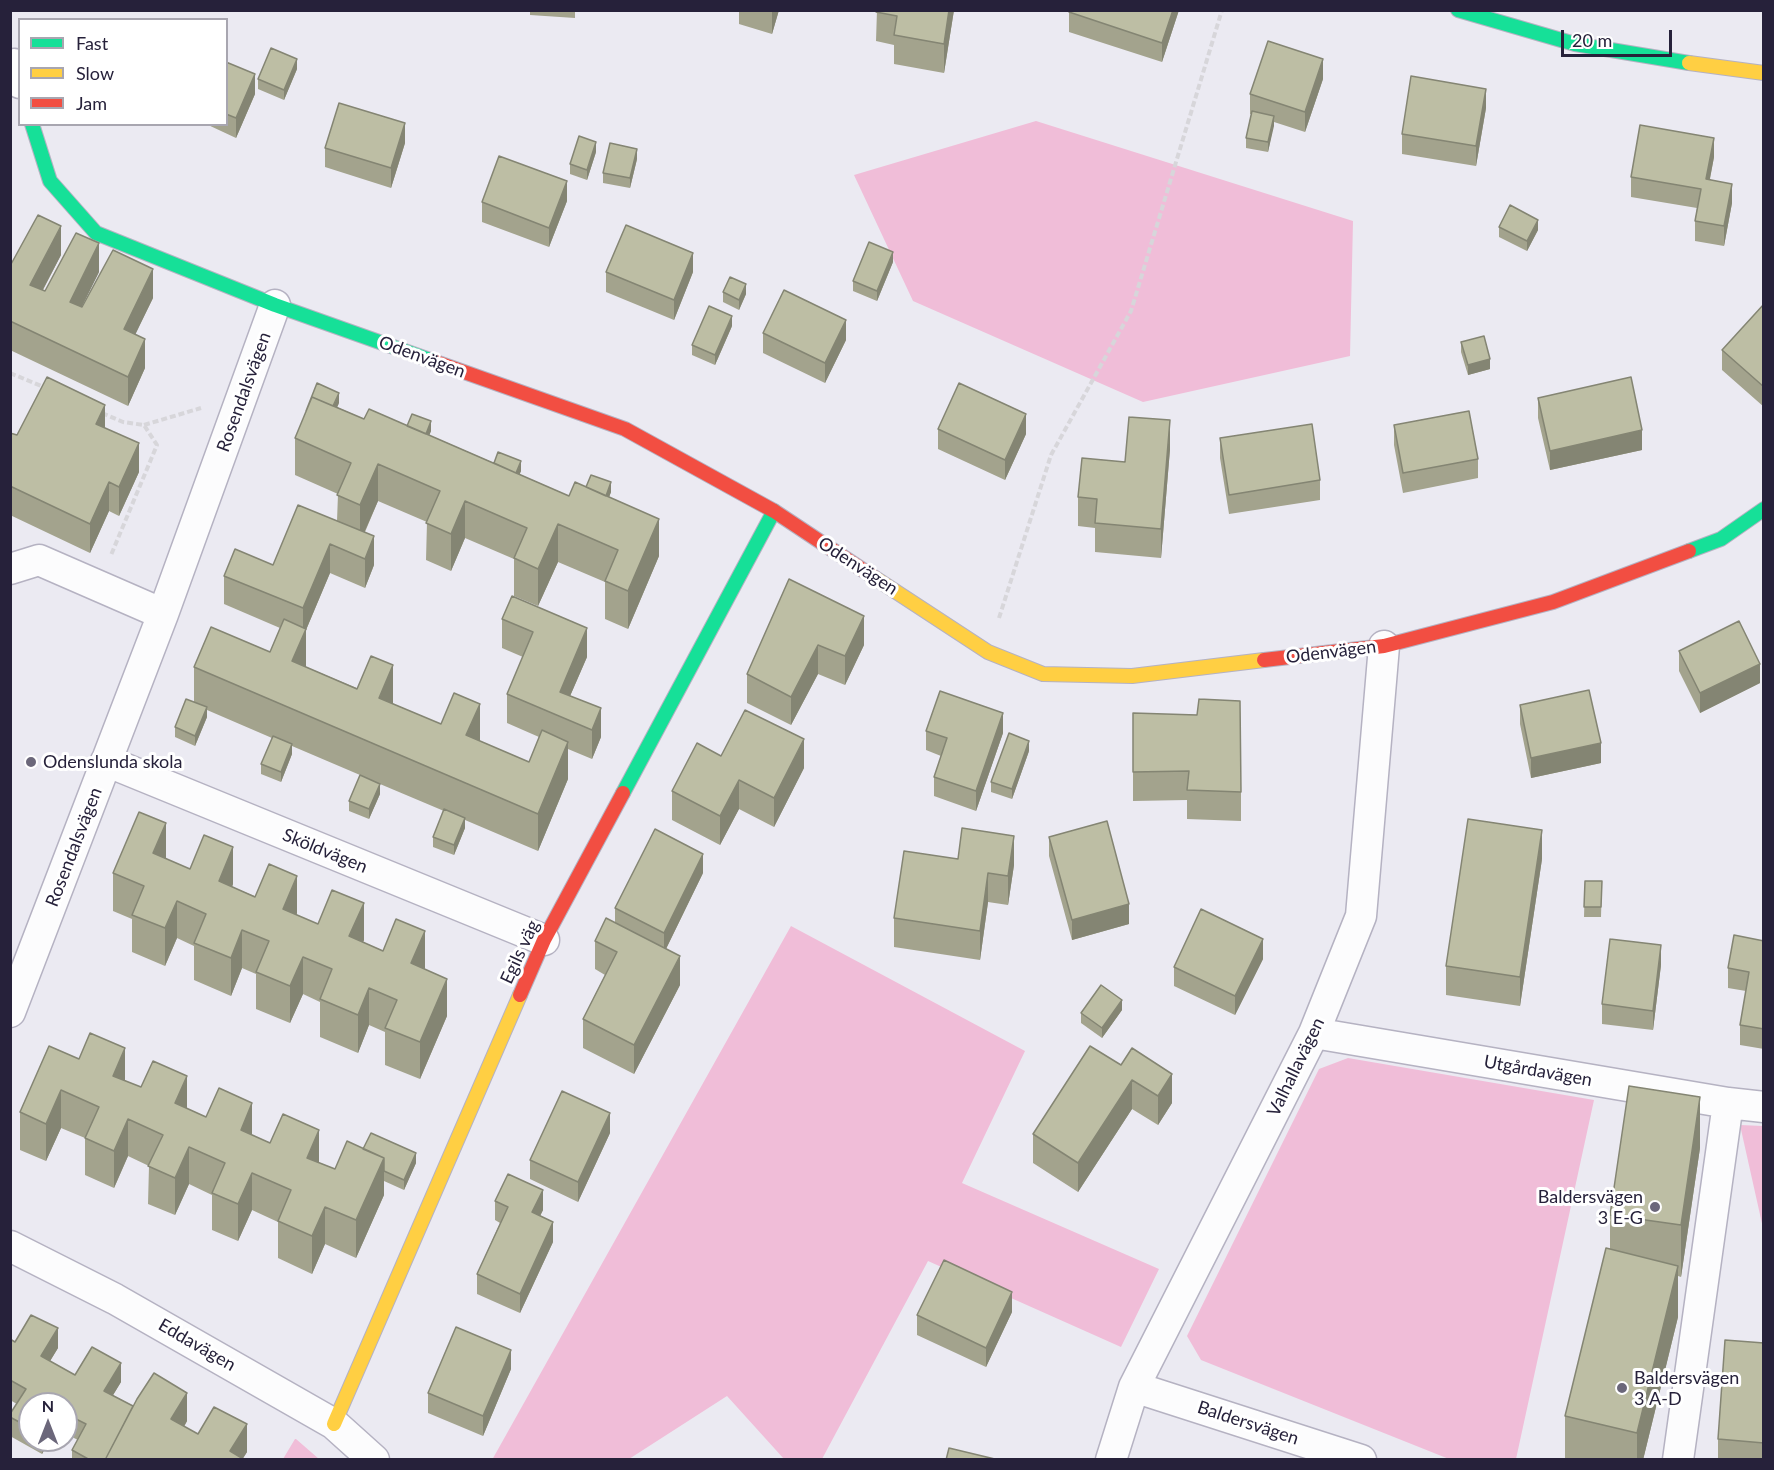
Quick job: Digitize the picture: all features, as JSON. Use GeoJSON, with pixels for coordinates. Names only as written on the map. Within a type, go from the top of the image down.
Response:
{"type":"FeatureCollection","features":[{"type":"Feature","properties":{"kind":"street"},"geometry":{"type":"LineString","coordinates":[[1458,10],[1575,44],[1722,68],[1764,72]]}},
{"type":"Feature","properties":{"kind":"street","name":"Odenvägen"},"geometry":{"type":"LineString","coordinates":[[33,126],[50,181],[96,233],[275,305],[625,429],[774,511],[988,652],[1043,674],[1132,676],[1384,646],[1553,602],[1721,539],[1764,509]]}},
{"type":"Feature","properties":{"kind":"street","name":"Rosendalsvägen"},"geometry":{"type":"LineString","coordinates":[[10,1012],[163,614],[275,305]]}},
{"type":"Feature","properties":{"kind":"street","name":"Egils väg"},"geometry":{"type":"LineString","coordinates":[[334,1424],[544,940],[774,511]]}},
{"type":"Feature","properties":{"kind":"street"},"geometry":{"type":"LineString","coordinates":[[10,569],[39,560],[163,614]]}},
{"type":"Feature","properties":{"kind":"street","name":"Valhallavägen"},"geometry":{"type":"LineString","coordinates":[[1111,1460],[1134,1387],[1314,1033],[1361,916],[1384,646]]}},
{"type":"Feature","properties":{"kind":"street","name":"Sköldvägen"},"geometry":{"type":"LineString","coordinates":[[106,762],[544,940]]}},
{"type":"Feature","properties":{"kind":"street","name":"Utgårdavägen"},"geometry":{"type":"LineString","coordinates":[[1314,1033],[1728,1103],[1764,1107]]}},
{"type":"Feature","properties":{"kind":"street"},"geometry":{"type":"LineString","coordinates":[[1678,1460],[1728,1103]]}},
{"type":"Feature","properties":{"kind":"street","name":"Eddavägen"},"geometry":{"type":"LineString","coordinates":[[10,1246],[115,1299],[334,1424],[374,1460]]}},
{"type":"Feature","properties":{"kind":"street","name":"Baldersvägen"},"geometry":{"type":"LineString","coordinates":[[1134,1387],[1361,1460]]}},
{"type":"Feature","properties":{"kind":"path"},"geometry":{"type":"LineString","coordinates":[[988,652],[1051,455],[1131,311],[1222,10]]}},
{"type":"Feature","properties":{"kind":"path"},"geometry":{"type":"LineString","coordinates":[[10,373],[51,391]]}},
{"type":"Feature","properties":{"kind":"path"},"geometry":{"type":"LineString","coordinates":[[92,409],[123,422],[144,425],[243,395]]}},
{"type":"Feature","properties":{"kind":"path"},"geometry":{"type":"LineString","coordinates":[[98,586],[157,445],[144,425]]}},
{"type":"Feature","properties":{"kind":"shaded area"},"geometry":{"type":"Polygon","coordinates":[[[1036,121],[1353,221],[1350,356],[1143,402],[913,301],[854,175],[1036,121]]]}},
{"type":"Feature","properties":{"kind":"shaded area"},"geometry":{"type":"Polygon","coordinates":[[[791,926],[1025,1051],[962,1183],[1159,1269],[1121,1347],[928,1261],[822,1459],[784,1459],[727,1396],[629,1459],[492,1460],[791,926]]]}},
{"type":"Feature","properties":{"kind":"shaded area"},"geometry":{"type":"Polygon","coordinates":[[[1348,1058],[1594,1100],[1516,1459],[1449,1459],[1201,1360],[1187,1336],[1319,1069],[1348,1058]]]}},
{"type":"Feature","properties":{"kind":"shaded area"},"geometry":{"type":"Polygon","coordinates":[[[1740,1125],[1763,1126],[1763,1228],[1740,1125]]]}},
{"type":"Feature","properties":{"kind":"shaded area"},"geometry":{"type":"Polygon","coordinates":[[[296,1439],[319,1459],[283,1459],[296,1439]]]}},
{"type":"Feature","properties":{"kind":"building"},"geometry":{"type":"Polygon","coordinates":[[[877,10],[949,10],[944,44],[894,35],[897,16],[876,12],[877,10]]]}},
{"type":"Feature","properties":{"kind":"building"},"geometry":{"type":"Polygon","coordinates":[[[1069,10],[1173,10],[1162,43],[1069,12],[1069,10]]]}},
{"type":"Feature","properties":{"kind":"building"},"geometry":{"type":"Polygon","coordinates":[[[1268,41],[1323,59],[1305,112],[1250,94],[1268,41]]]}},
{"type":"Feature","properties":{"kind":"building"},"geometry":{"type":"Polygon","coordinates":[[[271,48],[297,59],[284,90],[258,79],[271,48]]]}},
{"type":"Feature","properties":{"kind":"building"},"geometry":{"type":"Polygon","coordinates":[[[228,63],[255,74],[236,118],[228,115],[228,63]]]}},
{"type":"Feature","properties":{"kind":"building"},"geometry":{"type":"Polygon","coordinates":[[[1411,76],[1486,89],[1476,146],[1402,134],[1411,76]]]}},
{"type":"Feature","properties":{"kind":"building"},"geometry":{"type":"Polygon","coordinates":[[[339,103],[405,123],[391,168],[325,148],[339,103]]]}},
{"type":"Feature","properties":{"kind":"building"},"geometry":{"type":"Polygon","coordinates":[[[1252,111],[1274,116],[1268,142],[1246,138],[1252,111]]]}},
{"type":"Feature","properties":{"kind":"building"},"geometry":{"type":"Polygon","coordinates":[[[1640,125],[1714,138],[1706,179],[1732,184],[1724,226],[1695,221],[1701,189],[1631,177],[1640,125]]]}},
{"type":"Feature","properties":{"kind":"building"},"geometry":{"type":"Polygon","coordinates":[[[579,136],[596,142],[587,170],[570,164],[579,136]]]}},
{"type":"Feature","properties":{"kind":"building"},"geometry":{"type":"Polygon","coordinates":[[[610,143],[637,149],[630,178],[603,173],[610,143]]]}},
{"type":"Feature","properties":{"kind":"building"},"geometry":{"type":"Polygon","coordinates":[[[499,156],[567,181],[549,228],[482,202],[499,156]]]}},
{"type":"Feature","properties":{"kind":"building"},"geometry":{"type":"Polygon","coordinates":[[[1510,205],[1538,220],[1527,241],[1499,227],[1510,205]]]}},
{"type":"Feature","properties":{"kind":"building"},"geometry":{"type":"Polygon","coordinates":[[[38,215],[61,226],[30,285],[45,291],[76,233],[99,243],[70,302],[82,307],[113,250],[153,269],[124,329],[145,339],[128,377],[10,321],[10,266],[38,215]]]}},
{"type":"Feature","properties":{"kind":"building"},"geometry":{"type":"Polygon","coordinates":[[[626,225],[693,253],[674,300],[606,272],[626,225]]]}},
{"type":"Feature","properties":{"kind":"building"},"geometry":{"type":"Polygon","coordinates":[[[869,242],[893,252],[877,291],[853,281],[869,242]]]}},
{"type":"Feature","properties":{"kind":"building"},"geometry":{"type":"Polygon","coordinates":[[[730,277],[746,284],[739,300],[723,292],[730,277]]]}},
{"type":"Feature","properties":{"kind":"building"},"geometry":{"type":"Polygon","coordinates":[[[784,290],[846,320],[825,363],[763,333],[784,290]]]}},
{"type":"Feature","properties":{"kind":"building"},"geometry":{"type":"Polygon","coordinates":[[[1764,304],[1764,387],[1722,350],[1764,304]]]}},
{"type":"Feature","properties":{"kind":"building"},"geometry":{"type":"Polygon","coordinates":[[[709,306],[732,316],[715,355],[692,345],[709,306]]]}},
{"type":"Feature","properties":{"kind":"building"},"geometry":{"type":"Polygon","coordinates":[[[1484,336],[1490,359],[1468,365],[1461,342],[1484,336]]]}},
{"type":"Feature","properties":{"kind":"building"},"geometry":{"type":"Polygon","coordinates":[[[47,377],[105,405],[96,424],[139,443],[119,487],[109,482],[90,524],[10,486],[10,433],[17,435],[47,377]]]}},
{"type":"Feature","properties":{"kind":"building"},"geometry":{"type":"Polygon","coordinates":[[[1631,377],[1642,430],[1550,451],[1538,398],[1631,377]]]}},
{"type":"Feature","properties":{"kind":"building"},"geometry":{"type":"Polygon","coordinates":[[[317,383],[339,393],[333,406],[312,397],[306,411],[317,383]]]}},
{"type":"Feature","properties":{"kind":"building"},"geometry":{"type":"Polygon","coordinates":[[[959,383],[1026,414],[1005,460],[938,429],[959,383]]]}},
{"type":"Feature","properties":{"kind":"building"},"geometry":{"type":"Polygon","coordinates":[[[312,397],[364,419],[369,409],[569,496],[575,482],[659,519],[628,591],[605,581],[618,550],[558,524],[538,569],[514,558],[527,528],[465,501],[451,534],[426,523],[440,491],[378,464],[360,505],[337,495],[351,463],[295,438],[312,397]]]}},
{"type":"Feature","properties":{"kind":"building"},"geometry":{"type":"Polygon","coordinates":[[[1469,411],[1478,459],[1403,473],[1394,425],[1469,411]]]}},
{"type":"Feature","properties":{"kind":"building"},"geometry":{"type":"Polygon","coordinates":[[[412,414],[431,421],[426,434],[407,426],[412,414]]]}},
{"type":"Feature","properties":{"kind":"building"},"geometry":{"type":"Polygon","coordinates":[[[1129,417],[1170,420],[1161,529],[1095,523],[1097,499],[1078,497],[1082,458],[1125,462],[1129,417]]]}},
{"type":"Feature","properties":{"kind":"building"},"geometry":{"type":"Polygon","coordinates":[[[1312,424],[1320,480],[1229,495],[1220,438],[1312,424]]]}},
{"type":"Feature","properties":{"kind":"building"},"geometry":{"type":"Polygon","coordinates":[[[498,452],[521,461],[516,473],[494,463],[498,452]]]}},
{"type":"Feature","properties":{"kind":"building"},"geometry":{"type":"Polygon","coordinates":[[[591,475],[611,482],[606,496],[586,487],[591,475]]]}},
{"type":"Feature","properties":{"kind":"building"},"geometry":{"type":"Polygon","coordinates":[[[298,505],[374,536],[365,559],[330,544],[303,608],[224,576],[235,549],[273,565],[298,505]]]}},
{"type":"Feature","properties":{"kind":"building"},"geometry":{"type":"Polygon","coordinates":[[[789,579],[864,616],[845,656],[818,645],[791,697],[747,674],[789,579]]]}},
{"type":"Feature","properties":{"kind":"building"},"geometry":{"type":"Polygon","coordinates":[[[512,596],[587,628],[560,692],[601,708],[592,730],[507,694],[533,632],[502,619],[512,596]]]}},
{"type":"Feature","properties":{"kind":"building"},"geometry":{"type":"Polygon","coordinates":[[[284,619],[306,629],[292,661],[357,689],[371,656],[393,665],[379,698],[441,724],[454,693],[480,704],[466,735],[529,762],[542,730],[568,742],[538,814],[194,667],[211,627],[270,652],[284,619]]]}},
{"type":"Feature","properties":{"kind":"building"},"geometry":{"type":"Polygon","coordinates":[[[1739,621],[1760,664],[1700,693],[1679,651],[1739,621]]]}},
{"type":"Feature","properties":{"kind":"building"},"geometry":{"type":"Polygon","coordinates":[[[1589,690],[1601,743],[1531,758],[1520,705],[1589,690]]]}},
{"type":"Feature","properties":{"kind":"building"},"geometry":{"type":"Polygon","coordinates":[[[940,691],[1003,713],[976,791],[934,777],[947,738],[926,731],[940,691]]]}},
{"type":"Feature","properties":{"kind":"building"},"geometry":{"type":"Polygon","coordinates":[[[186,699],[207,707],[195,736],[175,727],[186,699]]]}},
{"type":"Feature","properties":{"kind":"building"},"geometry":{"type":"Polygon","coordinates":[[[1199,699],[1240,701],[1241,792],[1187,790],[1189,771],[1133,772],[1133,713],[1197,715],[1199,699]]]}},
{"type":"Feature","properties":{"kind":"building"},"geometry":{"type":"Polygon","coordinates":[[[745,710],[804,739],[774,798],[739,780],[720,816],[672,791],[697,743],[721,756],[745,710]]]}},
{"type":"Feature","properties":{"kind":"building"},"geometry":{"type":"Polygon","coordinates":[[[1009,733],[1029,741],[1012,789],[991,782],[1009,733]]]}},
{"type":"Feature","properties":{"kind":"building"},"geometry":{"type":"Polygon","coordinates":[[[273,736],[292,744],[281,772],[261,764],[273,736]]]}},
{"type":"Feature","properties":{"kind":"building"},"geometry":{"type":"Polygon","coordinates":[[[360,775],[380,784],[369,809],[349,801],[360,775]]]}},
{"type":"Feature","properties":{"kind":"building"},"geometry":{"type":"Polygon","coordinates":[[[444,809],[465,818],[454,845],[433,837],[444,809]]]}},
{"type":"Feature","properties":{"kind":"building"},"geometry":{"type":"Polygon","coordinates":[[[139,812],[166,823],[153,853],[190,869],[204,835],[233,847],[219,881],[255,897],[269,864],[297,876],[283,909],[318,924],[332,890],[364,903],[349,936],[383,951],[396,919],[425,931],[411,963],[447,979],[420,1042],[385,1028],[397,1000],[369,988],[358,1015],[320,999],[332,969],[303,957],[290,986],[256,972],[269,941],[242,930],[231,958],[194,943],[206,914],[177,901],[165,928],[132,915],[144,886],[113,873],[139,812]]]}},
{"type":"Feature","properties":{"kind":"building"},"geometry":{"type":"Polygon","coordinates":[[[1468,819],[1542,830],[1520,977],[1446,966],[1468,819]]]}},
{"type":"Feature","properties":{"kind":"building"},"geometry":{"type":"Polygon","coordinates":[[[1107,821],[1129,904],[1072,920],[1049,837],[1107,821]]]}},
{"type":"Feature","properties":{"kind":"building"},"geometry":{"type":"Polygon","coordinates":[[[962,828],[1014,836],[1008,876],[988,873],[980,931],[894,918],[904,851],[958,859],[962,828]]]}},
{"type":"Feature","properties":{"kind":"building"},"geometry":{"type":"Polygon","coordinates":[[[655,829],[703,854],[664,933],[615,908],[655,829]]]}},
{"type":"Feature","properties":{"kind":"building"},"geometry":{"type":"Polygon","coordinates":[[[1585,881],[1602,881],[1601,907],[1584,907],[1585,881]]]}},
{"type":"Feature","properties":{"kind":"building"},"geometry":{"type":"Polygon","coordinates":[[[1201,909],[1263,939],[1235,996],[1174,967],[1201,909]]]}},
{"type":"Feature","properties":{"kind":"building"},"geometry":{"type":"Polygon","coordinates":[[[606,918],[680,956],[634,1045],[583,1019],[617,952],[595,941],[606,918]]]}},
{"type":"Feature","properties":{"kind":"building"},"geometry":{"type":"Polygon","coordinates":[[[1734,935],[1764,941],[1764,1029],[1740,1025],[1749,972],[1728,968],[1734,935]]]}},
{"type":"Feature","properties":{"kind":"building"},"geometry":{"type":"Polygon","coordinates":[[[1610,939],[1661,945],[1653,1011],[1602,1004],[1610,939]]]}},
{"type":"Feature","properties":{"kind":"building"},"geometry":{"type":"Polygon","coordinates":[[[1101,985],[1122,1000],[1102,1028],[1081,1013],[1101,985]]]}},
{"type":"Feature","properties":{"kind":"building"},"geometry":{"type":"Polygon","coordinates":[[[90,1033],[125,1048],[113,1076],[141,1087],[153,1061],[187,1076],[175,1103],[206,1117],[219,1088],[252,1103],[241,1130],[270,1143],[283,1114],[319,1130],[307,1158],[335,1169],[347,1141],[384,1158],[356,1220],[325,1207],[312,1236],[278,1221],[291,1190],[252,1173],[238,1204],[212,1193],[225,1163],[189,1147],[175,1178],[148,1166],[163,1135],[128,1119],[114,1151],[85,1138],[99,1107],[61,1090],[46,1124],[20,1112],[49,1046],[79,1059],[90,1033]]]}},
{"type":"Feature","properties":{"kind":"building"},"geometry":{"type":"Polygon","coordinates":[[[1090,1046],[1121,1065],[1132,1048],[1172,1074],[1158,1096],[1132,1080],[1078,1163],[1033,1134],[1090,1046]]]}},
{"type":"Feature","properties":{"kind":"building"},"geometry":{"type":"Polygon","coordinates":[[[1629,1086],[1700,1097],[1681,1225],[1610,1215],[1629,1086]]]}},
{"type":"Feature","properties":{"kind":"building"},"geometry":{"type":"Polygon","coordinates":[[[562,1091],[610,1113],[578,1182],[530,1160],[562,1091]]]}},
{"type":"Feature","properties":{"kind":"building"},"geometry":{"type":"Polygon","coordinates":[[[371,1133],[416,1153],[404,1180],[384,1171],[384,1158],[363,1149],[371,1133]]]}},
{"type":"Feature","properties":{"kind":"building"},"geometry":{"type":"Polygon","coordinates":[[[508,1174],[543,1190],[532,1212],[553,1222],[520,1294],[477,1274],[508,1207],[495,1201],[508,1174]]]}},
{"type":"Feature","properties":{"kind":"building"},"geometry":{"type":"Polygon","coordinates":[[[1606,1248],[1678,1266],[1637,1433],[1565,1416],[1606,1248]]]}},
{"type":"Feature","properties":{"kind":"building"},"geometry":{"type":"Polygon","coordinates":[[[944,1260],[1012,1292],[986,1348],[917,1315],[944,1260]]]}},
{"type":"Feature","properties":{"kind":"building"},"geometry":{"type":"Polygon","coordinates":[[[31,1315],[58,1328],[41,1356],[75,1375],[92,1347],[121,1363],[104,1391],[133,1406],[105,1460],[90,1460],[76,1452],[78,1452],[78,1439],[86,1424],[78,1420],[78,1392],[24,1392],[26,1389],[10,1380],[10,1339],[15,1342],[31,1315]]]}},
{"type":"Feature","properties":{"kind":"building"},"geometry":{"type":"Polygon","coordinates":[[[456,1327],[511,1350],[483,1416],[428,1393],[456,1327]]]}},
{"type":"Feature","properties":{"kind":"building"},"geometry":{"type":"Polygon","coordinates":[[[1725,1340],[1764,1343],[1764,1443],[1718,1439],[1725,1340]]]}},
{"type":"Feature","properties":{"kind":"building"},"geometry":{"type":"Polygon","coordinates":[[[154,1373],[187,1393],[171,1419],[198,1434],[214,1407],[247,1424],[230,1451],[245,1460],[105,1460],[137,1399],[154,1373]]]}},
{"type":"Feature","properties":{"kind":"building"},"geometry":{"type":"Polygon","coordinates":[[[18,1402],[18,1421],[10,1417],[18,1402]]]}},
{"type":"Feature","properties":{"kind":"building"},"geometry":{"type":"Polygon","coordinates":[[[949,1448],[999,1460],[946,1460],[949,1448]]]}},
{"type":"Feature","properties":{"kind":"traffic: fast"},"geometry":{"type":"LineString","coordinates":[[1458,10],[1575,44],[1689,63]]}},
{"type":"Feature","properties":{"kind":"traffic: fast"},"geometry":{"type":"LineString","coordinates":[[33,126],[50,181],[96,233],[275,305],[433,361]]}},
{"type":"Feature","properties":{"kind":"traffic: fast"},"geometry":{"type":"LineString","coordinates":[[1689,551],[1721,539],[1764,509]]}},
{"type":"Feature","properties":{"kind":"traffic: fast"},"geometry":{"type":"LineString","coordinates":[[623,793],[774,511]]}},
{"type":"Feature","properties":{"kind":"traffic: slow"},"geometry":{"type":"LineString","coordinates":[[1689,63],[1764,73]]}},
{"type":"Feature","properties":{"kind":"traffic: slow"},"geometry":{"type":"LineString","coordinates":[[875,578],[988,652],[1043,674],[1132,676],[1264,660]]}},
{"type":"Feature","properties":{"kind":"traffic: slow"},"geometry":{"type":"LineString","coordinates":[[334,1424],[520,995]]}},
{"type":"Feature","properties":{"kind":"traffic: jam"},"geometry":{"type":"LineString","coordinates":[[433,361],[625,429],[774,511],[875,578]]}},
{"type":"Feature","properties":{"kind":"traffic: jam"},"geometry":{"type":"LineString","coordinates":[[1264,660],[1384,646],[1553,602],[1689,551]]}},
{"type":"Feature","properties":{"kind":"traffic: jam"},"geometry":{"type":"LineString","coordinates":[[520,995],[544,940],[623,793]]}},
{"type":"Feature","properties":{"kind":"place","name":"Odenslunda skola"},"geometry":{"type":"Point","coordinates":[31,762]}},
{"type":"Feature","properties":{"kind":"place","name":"Baldersvägen 3 E-G"},"geometry":{"type":"Point","coordinates":[1655,1207]}},
{"type":"Feature","properties":{"kind":"place","name":"Baldersvägen 3 A-D"},"geometry":{"type":"Point","coordinates":[1622,1388]}}]}
